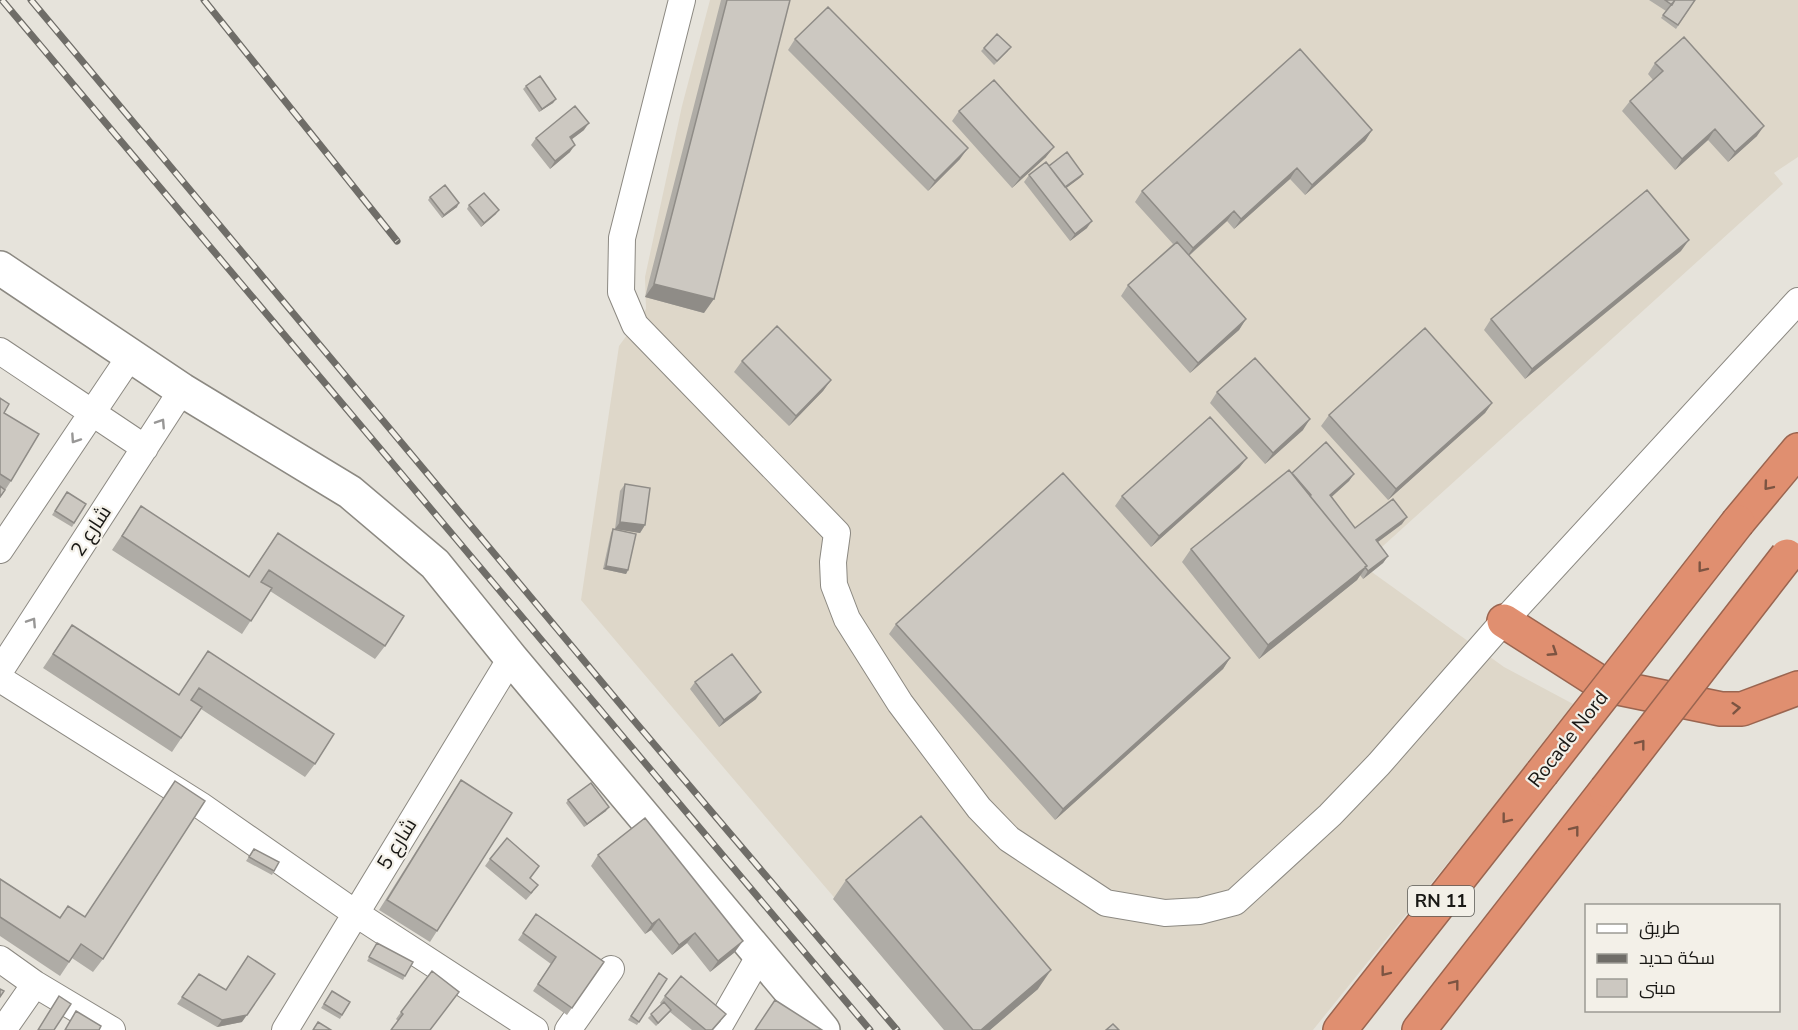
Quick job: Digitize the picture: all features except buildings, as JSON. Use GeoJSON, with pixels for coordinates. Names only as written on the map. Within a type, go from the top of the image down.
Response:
{"type":"FeatureCollection","features":[{"type":"Feature","properties":{"kind":"highway","name":"Rocade Nord"},"geometry":{"type":"LineString","coordinates":[[1340,1030],[1738,522],[1798,450]]}},
{"type":"Feature","properties":{"kind":"highway","name":"RN 11"},"geometry":{"type":"LineString","coordinates":[[1419,1030],[1793,549]]}},
{"type":"Feature","properties":{"kind":"highway"},"geometry":{"type":"LineString","coordinates":[[1504,621],[1604,685],[1721,709],[1742,709],[1798,688]]}},
{"type":"Feature","properties":{"kind":"street"},"geometry":{"type":"LineString","coordinates":[[682,0],[622,238],[621,292],[635,325],[837,533],[833,562],[834,585],[847,619],[900,703],[980,808],[1009,839],[1106,903],[1165,914],[1200,910],[1235,902],[1330,815],[1379,764],[1504,621],[1798,301]]}},
{"type":"Feature","properties":{"kind":"street"},"geometry":{"type":"LineString","coordinates":[[0,268],[182,390],[350,492],[435,564],[823,1030]]}},
{"type":"Feature","properties":{"kind":"street"},"geometry":{"type":"LineString","coordinates":[[0,351],[145,447]]}},
{"type":"Feature","properties":{"kind":"street"},"geometry":{"type":"LineString","coordinates":[[0,550],[131,355]]}},
{"type":"Feature","properties":{"kind":"street","name":"شارع 2"},"geometry":{"type":"LineString","coordinates":[[0,671],[182,390]]}},
{"type":"Feature","properties":{"kind":"street","name":"شارع 5"},"geometry":{"type":"LineString","coordinates":[[285,1030],[511,658]]}},
{"type":"Feature","properties":{"kind":"street"},"geometry":{"type":"LineString","coordinates":[[0,679],[200,805],[355,912],[535,1030]]}},
{"type":"Feature","properties":{"kind":"street"},"geometry":{"type":"LineString","coordinates":[[717,1030],[760,955]]}},
{"type":"Feature","properties":{"kind":"street"},"geometry":{"type":"LineString","coordinates":[[0,960],[35,984],[112,1030]]}},
{"type":"Feature","properties":{"kind":"street"},"geometry":{"type":"LineString","coordinates":[[568,1030],[610,969]]}},
{"type":"Feature","properties":{"kind":"street"},"geometry":{"type":"LineString","coordinates":[[3,1030],[35,984]]}},
{"type":"Feature","properties":{"kind":"shaded area"},"geometry":{"type":"Polygon","coordinates":[[[710,0],[1798,0],[1798,157],[1774,173],[1783,184],[1362,565],[1504,667],[1575,705],[1313,1030],[947,1030],[581,600],[619,346],[646,309],[645,277],[682,106],[710,0]]]}},
{"type":"Feature","properties":{"kind":"railway"},"geometry":{"type":"LineString","coordinates":[[2,0],[870,1030]]}},
{"type":"Feature","properties":{"kind":"railway"},"geometry":{"type":"LineString","coordinates":[[31,0],[631,717],[897,1030]]}},
{"type":"Feature","properties":{"kind":"railway"},"geometry":{"type":"LineString","coordinates":[[204,0],[397,241]]}}]}
